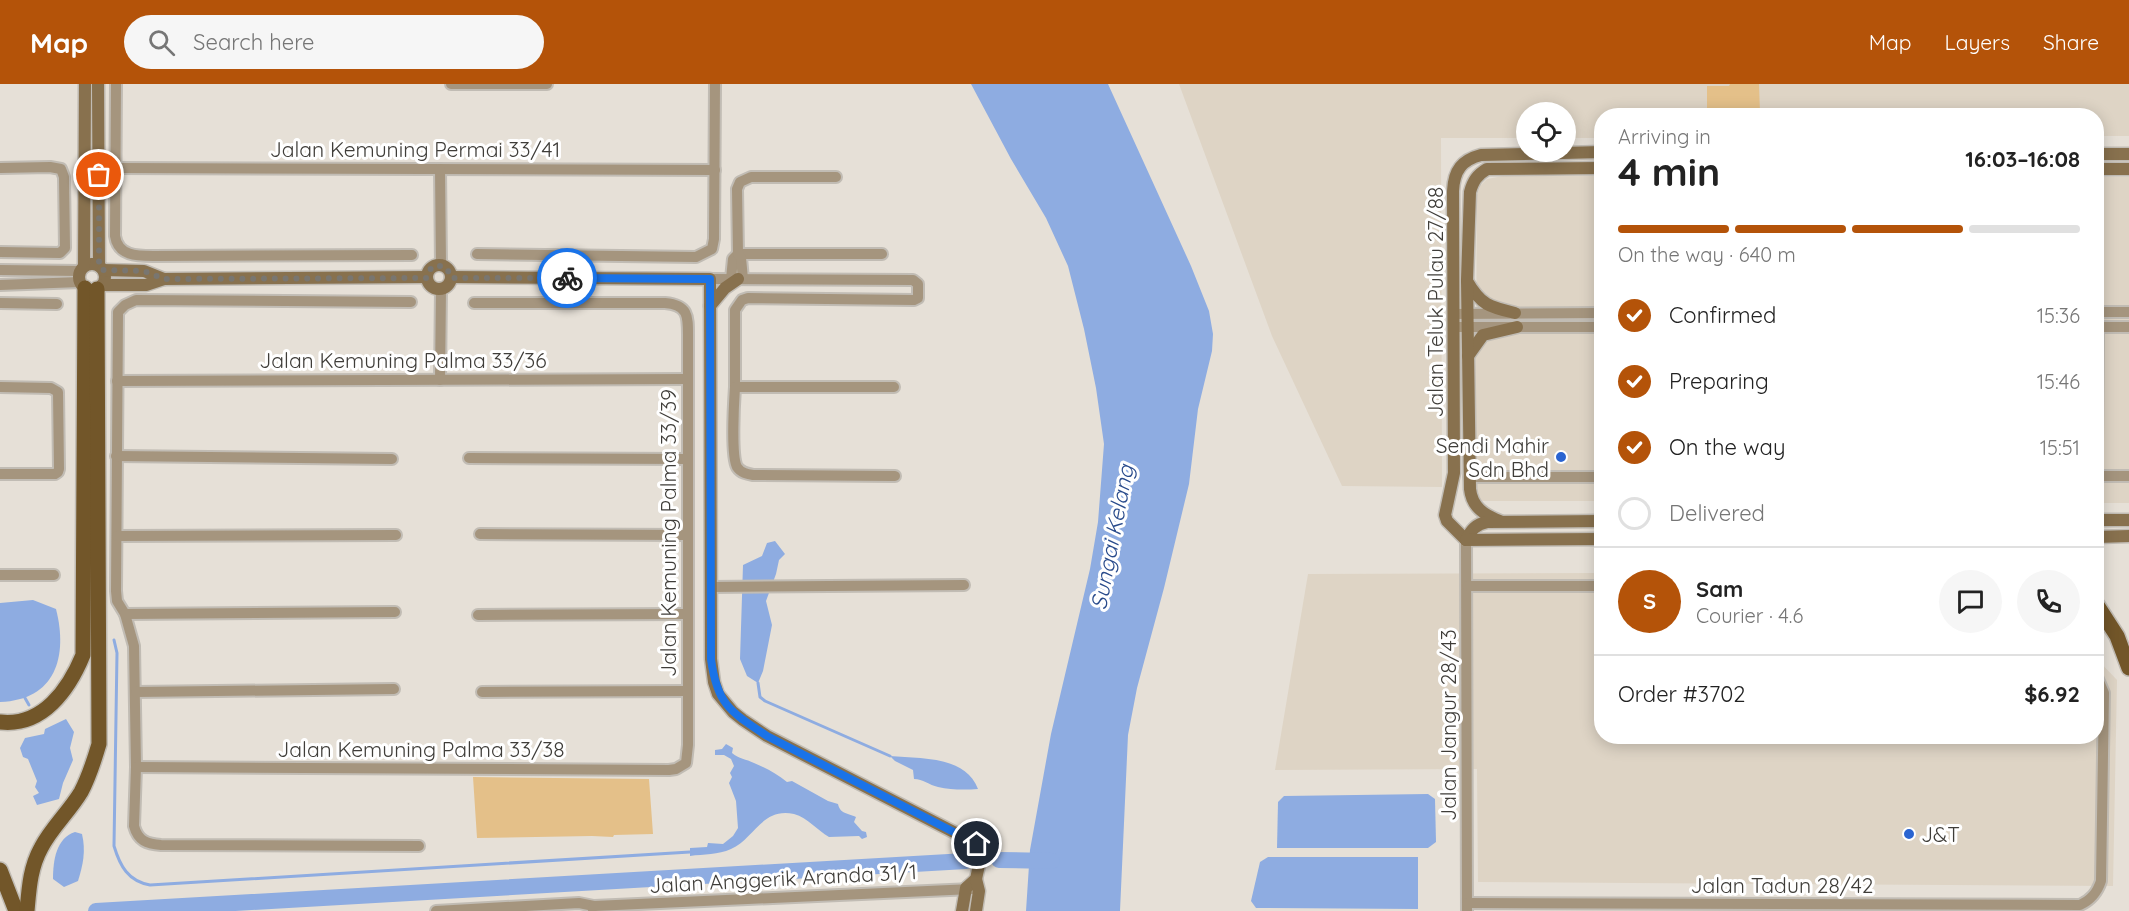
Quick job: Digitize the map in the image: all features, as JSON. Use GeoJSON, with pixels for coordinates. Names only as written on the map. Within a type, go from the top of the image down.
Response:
{"type":"FeatureCollection","features":[{"type":"Feature","properties":{"kind":"main road"},"geometry":{"type":"LineString","coordinates":[[27,911],[29,883],[40,850],[52,829],[80,794],[91,772],[99,744],[85,84]]}},
{"type":"Feature","properties":{"kind":"main road"},"geometry":{"type":"LineString","coordinates":[[88,280],[104,279],[101,268],[98,84]]}},
{"type":"Feature","properties":{"kind":"main road","name":"Jalan Teluk Pulau 27/88"},"geometry":{"type":"LineString","coordinates":[[1466,540],[1451,526],[1445,515],[1454,473],[1454,182],[1462,163],[1482,155],[1594,152]]}},
{"type":"Feature","properties":{"kind":"main road"},"geometry":{"type":"LineString","coordinates":[[2104,154],[2129,154]]}},
{"type":"Feature","properties":{"kind":"main road","name":"Jalan Teluk Pulau 27/88"},"geometry":{"type":"LineString","coordinates":[[1500,521],[1488,517],[1475,504],[1471,497],[1469,477],[1467,280],[1470,192],[1478,174],[1487,170],[1594,168]]}},
{"type":"Feature","properties":{"kind":"main road"},"geometry":{"type":"LineString","coordinates":[[2104,169],[2129,169]]}},
{"type":"Feature","properties":{"kind":"main road"},"geometry":{"type":"LineString","coordinates":[[0,722],[19,721],[49,708],[75,676],[83,655],[90,264],[101,268],[144,271],[164,279]]}},
{"type":"Feature","properties":{"kind":"main road"},"geometry":{"type":"LineString","coordinates":[[441,265],[447,268],[451,278],[448,285],[441,288],[433,287],[427,278],[431,268],[441,265]]}},
{"type":"Feature","properties":{"kind":"main road"},"geometry":{"type":"LineString","coordinates":[[88,280],[146,285],[164,279],[427,278]]}},
{"type":"Feature","properties":{"kind":"main road"},"geometry":{"type":"LineString","coordinates":[[451,278],[710,279]]}},
{"type":"Feature","properties":{"kind":"main road","name":"Jalan Kemuning Palma 33/39"},"geometry":{"type":"LineString","coordinates":[[710,279],[711,659],[718,694],[733,712],[767,736],[977,844],[982,851],[974,886]]}},
{"type":"Feature","properties":{"kind":"main road"},"geometry":{"type":"LineString","coordinates":[[710,306],[724,288],[737,279]]}},
{"type":"Feature","properties":{"kind":"main road"},"geometry":{"type":"LineString","coordinates":[[1467,280],[1480,300],[1495,308],[1515,313]]}},
{"type":"Feature","properties":{"kind":"main road"},"geometry":{"type":"LineString","coordinates":[[1468,357],[1483,335],[1517,327]]}},
{"type":"Feature","properties":{"kind":"main road"},"geometry":{"type":"LineString","coordinates":[[2104,520],[2129,520]]}},
{"type":"Feature","properties":{"kind":"main road"},"geometry":{"type":"LineString","coordinates":[[1587,521],[1587,539]]}},
{"type":"Feature","properties":{"kind":"main road"},"geometry":{"type":"LineString","coordinates":[[1594,521],[1481,523],[1471,531],[1466,540],[1594,539]]}},
{"type":"Feature","properties":{"kind":"main road"},"geometry":{"type":"LineString","coordinates":[[2104,537],[2129,536]]}},
{"type":"Feature","properties":{"kind":"main road"},"geometry":{"type":"LineString","coordinates":[[2104,616],[2117,636],[2129,668]]}},
{"type":"Feature","properties":{"kind":"main road"},"geometry":{"type":"LineString","coordinates":[[0,870],[16,911]]}},
{"type":"Feature","properties":{"kind":"main road"},"geometry":{"type":"LineString","coordinates":[[962,911],[974,886]]}},
{"type":"Feature","properties":{"kind":"main road"},"geometry":{"type":"LineString","coordinates":[[974,886],[976,911]]}},
{"type":"Feature","properties":{"kind":"street"},"geometry":{"type":"LineString","coordinates":[[116,84],[115,236],[116,244],[120,249],[139,256],[412,255]]}},
{"type":"Feature","properties":{"kind":"street"},"geometry":{"type":"LineString","coordinates":[[451,84],[547,84]]}},
{"type":"Feature","properties":{"kind":"street"},"geometry":{"type":"LineString","coordinates":[[477,254],[696,257],[712,249],[714,239],[715,84]]}},
{"type":"Feature","properties":{"kind":"street"},"geometry":{"type":"LineString","coordinates":[[0,168],[50,167],[61,169],[64,177],[65,248],[60,253],[0,252]]}},
{"type":"Feature","properties":{"kind":"street","name":"Jalan Kemuning Permai 33/41"},"geometry":{"type":"LineString","coordinates":[[116,168],[715,170]]}},
{"type":"Feature","properties":{"kind":"street"},"geometry":{"type":"LineString","coordinates":[[440,170],[441,265]]}},
{"type":"Feature","properties":{"kind":"street"},"geometry":{"type":"LineString","coordinates":[[738,254],[737,189],[740,182],[751,177],[836,177]]}},
{"type":"Feature","properties":{"kind":"street"},"geometry":{"type":"LineString","coordinates":[[737,279],[733,259],[738,254],[882,254]]}},
{"type":"Feature","properties":{"kind":"street"},"geometry":{"type":"LineString","coordinates":[[0,270],[88,280]]}},
{"type":"Feature","properties":{"kind":"street"},"geometry":{"type":"LineString","coordinates":[[710,279],[913,280],[918,284],[916,299],[748,298],[742,300],[735,310],[734,448],[737,467],[743,473],[753,475],[895,476]]}},
{"type":"Feature","properties":{"kind":"street"},"geometry":{"type":"LineString","coordinates":[[0,285],[88,280]]}},
{"type":"Feature","properties":{"kind":"street"},"geometry":{"type":"LineString","coordinates":[[896,280],[896,300]]}},
{"type":"Feature","properties":{"kind":"street"},"geometry":{"type":"LineString","coordinates":[[440,380],[441,288]]}},
{"type":"Feature","properties":{"kind":"street"},"geometry":{"type":"LineString","coordinates":[[411,302],[136,300],[125,305],[118,312],[116,591],[117,601],[125,614],[134,646],[136,692],[134,826],[137,835],[144,842],[161,845],[419,846]]}},
{"type":"Feature","properties":{"kind":"street"},"geometry":{"type":"LineString","coordinates":[[0,303],[57,304]]}},
{"type":"Feature","properties":{"kind":"street","name":"Jalan Kemuning Palma 33/39"},"geometry":{"type":"LineString","coordinates":[[474,303],[665,303],[679,305],[685,312],[688,320],[687,745]]}},
{"type":"Feature","properties":{"kind":"street"},"geometry":{"type":"LineString","coordinates":[[2104,312],[2129,312]]}},
{"type":"Feature","properties":{"kind":"street"},"geometry":{"type":"LineString","coordinates":[[1454,314],[1594,313]]}},
{"type":"Feature","properties":{"kind":"street"},"geometry":{"type":"LineString","coordinates":[[1454,327],[1594,327]]}},
{"type":"Feature","properties":{"kind":"street"},"geometry":{"type":"LineString","coordinates":[[2104,327],[2129,327]]}},
{"type":"Feature","properties":{"kind":"street","name":"Jalan Kemuning Palma 33/36"},"geometry":{"type":"LineString","coordinates":[[117,381],[688,379]]}},
{"type":"Feature","properties":{"kind":"street"},"geometry":{"type":"LineString","coordinates":[[0,387],[55,389],[58,392],[58,472],[0,474]]}},
{"type":"Feature","properties":{"kind":"street"},"geometry":{"type":"LineString","coordinates":[[736,387],[894,387]]}},
{"type":"Feature","properties":{"kind":"street"},"geometry":{"type":"LineString","coordinates":[[116,456],[392,459]]}},
{"type":"Feature","properties":{"kind":"street"},"geometry":{"type":"LineString","coordinates":[[469,458],[688,459]]}},
{"type":"Feature","properties":{"kind":"street"},"geometry":{"type":"LineString","coordinates":[[2104,476],[2129,476]]}},
{"type":"Feature","properties":{"kind":"street"},"geometry":{"type":"LineString","coordinates":[[1469,477],[1594,477]]}},
{"type":"Feature","properties":{"kind":"street"},"geometry":{"type":"LineString","coordinates":[[480,534],[688,535]]}},
{"type":"Feature","properties":{"kind":"street"},"geometry":{"type":"LineString","coordinates":[[117,536],[396,535]]}},
{"type":"Feature","properties":{"kind":"street","name":"Jalan Jangur 28/43"},"geometry":{"type":"LineString","coordinates":[[1466,540],[1467,907]]}},
{"type":"Feature","properties":{"kind":"street"},"geometry":{"type":"LineString","coordinates":[[0,575],[54,575]]}},
{"type":"Feature","properties":{"kind":"street"},"geometry":{"type":"LineString","coordinates":[[711,587],[964,585]]}},
{"type":"Feature","properties":{"kind":"street"},"geometry":{"type":"LineString","coordinates":[[1467,586],[1594,586]]}},
{"type":"Feature","properties":{"kind":"street"},"geometry":{"type":"LineString","coordinates":[[125,614],[395,612]]}},
{"type":"Feature","properties":{"kind":"street"},"geometry":{"type":"LineString","coordinates":[[478,615],[688,614]]}},
{"type":"Feature","properties":{"kind":"street"},"geometry":{"type":"LineString","coordinates":[[136,692],[394,689]]}},
{"type":"Feature","properties":{"kind":"street"},"geometry":{"type":"LineString","coordinates":[[482,692],[688,691]]}},
{"type":"Feature","properties":{"kind":"street","name":"Jalan Tadun 28/42"},"geometry":{"type":"LineString","coordinates":[[2104,693],[2104,722]]}},
{"type":"Feature","properties":{"kind":"street","name":"Jalan Tadun 28/42"},"geometry":{"type":"LineString","coordinates":[[1467,907],[2080,905],[2094,895],[2101,881],[2104,744]]}},
{"type":"Feature","properties":{"kind":"street","name":"Jalan Kemuning Palma 33/38"},"geometry":{"type":"LineString","coordinates":[[136,767],[676,770],[686,763],[687,745]]}},
{"type":"Feature","properties":{"kind":"street","name":"Jalan Anggerik Aranda 31/1"},"geometry":{"type":"LineString","coordinates":[[436,911],[579,903],[593,908],[974,886]]}},
{"type":"Feature","properties":{"kind":"shaded area"},"geometry":{"type":"Polygon","coordinates":[[[1179,84],[2129,84],[2129,136],[2104,136],[2104,108],[1594,108],[1594,138],[1576,138],[1576,102],[1516,102],[1516,138],[1441,138],[1442,487],[1342,486],[1272,336],[1179,84]]]}},
{"type":"Feature","properties":{"kind":"shaded area"},"geometry":{"type":"Polygon","coordinates":[[[1730,84],[1759,84],[1760,108],[1707,108],[1707,86],[1729,86],[1730,84]]]}},
{"type":"Feature","properties":{"kind":"shaded area"},"geometry":{"type":"Polygon","coordinates":[[[1503,176],[1594,176],[1594,501],[1481,501],[1475,492],[1477,195],[1480,186],[1487,179],[1503,176]]]}},
{"type":"Feature","properties":{"kind":"shaded area"},"geometry":{"type":"Polygon","coordinates":[[[2104,177],[2129,177],[2129,503],[2104,503],[2104,177]]]}},
{"type":"Feature","properties":{"kind":"shaded area"},"geometry":{"type":"Polygon","coordinates":[[[1594,573],[1594,744],[2104,744],[2104,666],[2117,680],[2113,886],[1478,882],[1477,769],[1275,770],[1308,574],[1594,573]]]}},
{"type":"Feature","properties":{"kind":"shaded area"},"geometry":{"type":"Polygon","coordinates":[[[473,777],[649,779],[653,834],[614,835],[613,837],[477,838],[473,777]]]}},
{"type":"Feature","properties":{"kind":"water","name":"Sungai Kelang"},"geometry":{"type":"Polygon","coordinates":[[[971,84],[1108,84],[1191,266],[1209,311],[1213,334],[1212,351],[1198,409],[1189,484],[1137,688],[1128,735],[1120,911],[1026,911],[1030,850],[1051,734],[1090,569],[1098,522],[1104,444],[1096,388],[1068,266],[1046,218],[971,84]]]}},
{"type":"Feature","properties":{"kind":"water"},"geometry":{"type":"Polygon","coordinates":[[[775,541],[785,554],[779,560],[766,601],[772,625],[763,671],[758,683],[747,676],[740,659],[743,565],[762,556],[767,543],[775,541]]]}},
{"type":"Feature","properties":{"kind":"water"},"geometry":{"type":"Polygon","coordinates":[[[33,600],[56,609],[60,643],[54,672],[34,693],[19,699],[0,702],[0,603],[33,600]]]}},
{"type":"Feature","properties":{"kind":"water"},"geometry":{"type":"Polygon","coordinates":[[[66,719],[74,732],[70,748],[73,760],[59,799],[37,805],[33,796],[39,793],[35,787],[37,781],[28,759],[23,757],[20,748],[25,738],[44,734],[45,729],[66,719]]]}},
{"type":"Feature","properties":{"kind":"water"},"geometry":{"type":"Polygon","coordinates":[[[726,744],[733,748],[732,753],[737,757],[838,804],[842,811],[856,817],[854,822],[866,832],[867,837],[862,839],[859,836],[829,837],[799,816],[783,813],[766,819],[731,849],[690,856],[690,848],[707,847],[708,843],[723,844],[733,836],[738,828],[736,801],[729,783],[732,777],[730,773],[734,766],[731,759],[724,755],[715,755],[715,750],[722,749],[726,744]]]}},
{"type":"Feature","properties":{"kind":"water"},"geometry":{"type":"Polygon","coordinates":[[[890,756],[928,759],[952,764],[972,778],[978,789],[943,788],[914,779],[913,770],[890,756]]]}},
{"type":"Feature","properties":{"kind":"water"},"geometry":{"type":"Polygon","coordinates":[[[1428,794],[1435,799],[1436,842],[1428,848],[1277,848],[1278,802],[1284,796],[1428,794]]]}},
{"type":"Feature","properties":{"kind":"water"},"geometry":{"type":"Polygon","coordinates":[[[75,832],[82,834],[83,864],[78,881],[64,887],[53,879],[55,858],[64,839],[75,832]]]}},
{"type":"Feature","properties":{"kind":"water"},"geometry":{"type":"Polygon","coordinates":[[[1268,857],[1418,857],[1418,909],[1256,908],[1251,901],[1260,862],[1268,857]]]}},
{"type":"Feature","properties":{"kind":"waterway"},"geometry":{"type":"LineString","coordinates":[[114,640],[117,653],[114,846],[126,872],[142,883],[150,885],[690,852]]}},
{"type":"Feature","properties":{"kind":"waterway"},"geometry":{"type":"LineString","coordinates":[[758,683],[760,697],[765,701],[890,756]]}},
{"type":"Feature","properties":{"kind":"waterway"},"geometry":{"type":"LineString","coordinates":[[25,698],[29,705]]}},
{"type":"Feature","properties":{"kind":"waterway"},"geometry":{"type":"LineString","coordinates":[[999,860],[1052,861]]}},
{"type":"Feature","properties":{"kind":"waterway"},"geometry":{"type":"LineString","coordinates":[[96,911],[966,861]]}},
{"type":"Feature","properties":{"kind":"way so far"},"geometry":{"type":"LineString","coordinates":[[99,175],[99,266],[103,270],[144,271],[164,279],[427,278],[431,268],[441,265],[450,271],[451,278],[567,278]]}},
{"type":"Feature","properties":{"kind":"place","name":"Sendi Mahir Sdn Bhd"},"geometry":{"type":"Point","coordinates":[1561,457]}},
{"type":"Feature","properties":{"kind":"place","name":"J&T"},"geometry":{"type":"Point","coordinates":[1909,834]}},
{"type":"Feature","properties":{"kind":"route"},"geometry":{"type":"LineString","coordinates":[[567,278],[710,279],[711,659],[718,694],[733,712],[767,736],[977,844]]}}]}
